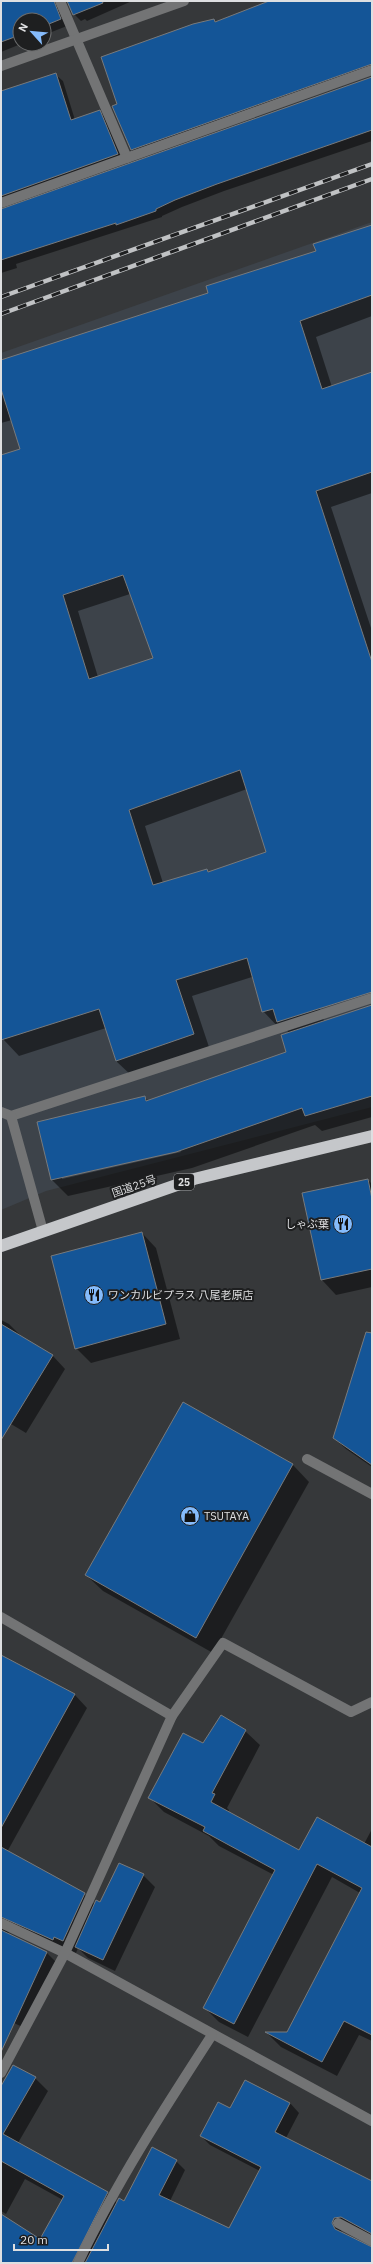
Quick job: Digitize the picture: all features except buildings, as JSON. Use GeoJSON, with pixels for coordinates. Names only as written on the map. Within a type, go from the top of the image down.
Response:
{"type":"FeatureCollection","features":[{"type":"Feature","properties":{"kind":"highway","name":"国道25号"},"geometry":{"type":"LineString","coordinates":[[1,1246],[194,1179],[372,1136]]}},
{"type":"Feature","properties":{"kind":"street"},"geometry":{"type":"LineString","coordinates":[[60,1],[127,158]]}},
{"type":"Feature","properties":{"kind":"street"},"geometry":{"type":"LineString","coordinates":[[1,66],[184,1]]}},
{"type":"Feature","properties":{"kind":"street"},"geometry":{"type":"LineString","coordinates":[[1,203],[372,70]]}},
{"type":"Feature","properties":{"kind":"street"},"geometry":{"type":"LineString","coordinates":[[1,1112],[11,1116],[372,998]]}},
{"type":"Feature","properties":{"kind":"street"},"geometry":{"type":"LineString","coordinates":[[11,1116],[44,1231]]}},
{"type":"Feature","properties":{"kind":"street"},"geometry":{"type":"LineString","coordinates":[[307,1459],[372,1494]]}},
{"type":"Feature","properties":{"kind":"street"},"geometry":{"type":"LineString","coordinates":[[1,1617],[172,1716]]}},
{"type":"Feature","properties":{"kind":"street"},"geometry":{"type":"LineString","coordinates":[[1,2073],[65,1953],[172,1716],[223,1643],[351,1712],[372,1702]]}},
{"type":"Feature","properties":{"kind":"street"},"geometry":{"type":"LineString","coordinates":[[1,1922],[65,1953],[212,2035],[372,2121]]}},
{"type":"Feature","properties":{"kind":"street"},"geometry":{"type":"LineString","coordinates":[[78,2263],[92,2234],[144,2140],[212,2035]]}},
{"type":"Feature","properties":{"kind":"street"},"geometry":{"type":"LineString","coordinates":[[338,2223],[372,2241]]}},
{"type":"Feature","properties":{"kind":"shaded area"},"geometry":{"type":"Polygon","coordinates":[[[372,222],[372,1107],[46,1191],[1,1210],[1,353],[372,222]]]}},
{"type":"Feature","properties":{"kind":"railway"},"geometry":{"type":"LineString","coordinates":[[1,297],[372,164]]}},
{"type":"Feature","properties":{"kind":"railway"},"geometry":{"type":"LineString","coordinates":[[1,314],[372,179]]}},
{"type":"Feature","properties":{"kind":"place","name":"しゃぶ葉"},"geometry":{"type":"Point","coordinates":[343,1224]}},
{"type":"Feature","properties":{"kind":"place","name":"ワンカルビプラス 八尾老原店"},"geometry":{"type":"Point","coordinates":[94,1295]}},
{"type":"Feature","properties":{"kind":"place","name":"TSUTAYA"},"geometry":{"type":"Point","coordinates":[190,1516]}}]}
